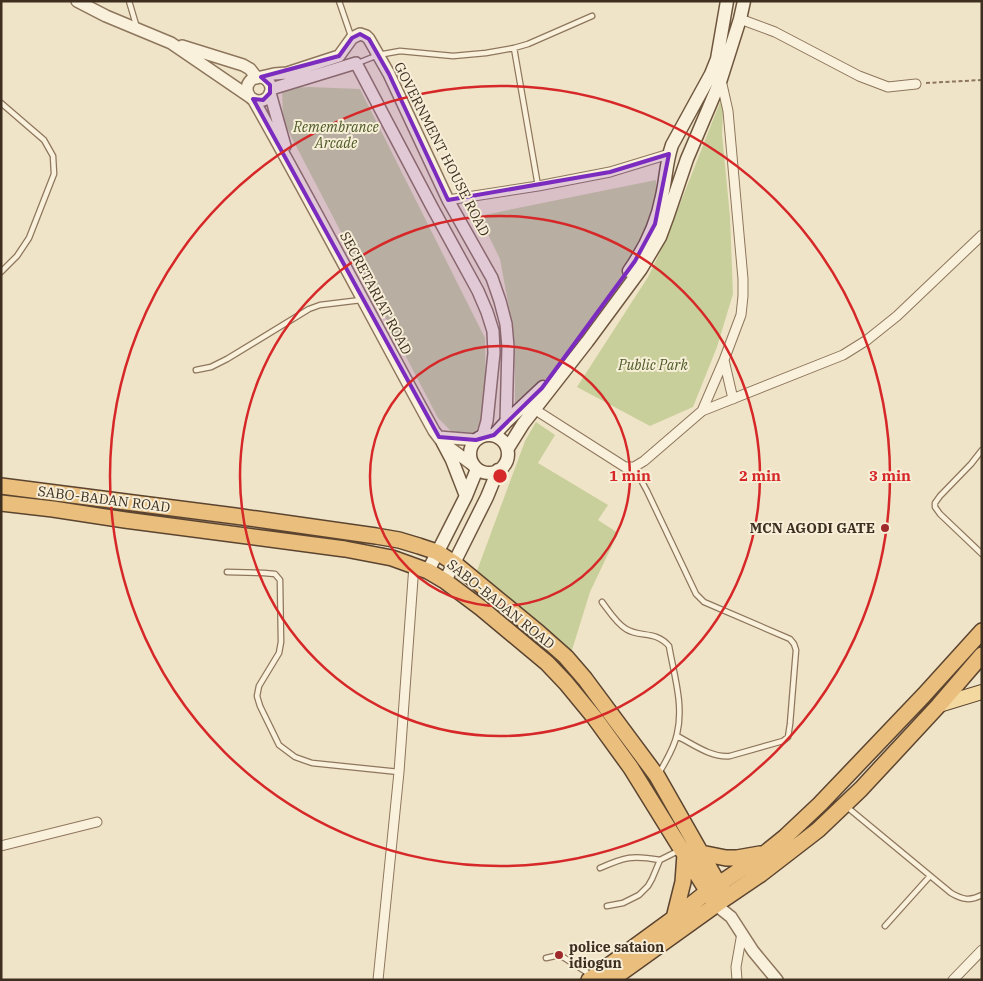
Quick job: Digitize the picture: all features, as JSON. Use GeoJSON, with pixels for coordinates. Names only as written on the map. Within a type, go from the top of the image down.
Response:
{"type":"FeatureCollection","features":[{"type":"Feature","properties":{"kind":"highway","name":"SABO-BADAN ROAD"},"geometry":{"type":"LineString","coordinates":[[1,486],[235,516],[399,540],[437,552],[454,563],[566,657],[601,700],[657,776],[684,845],[701,853],[717,895]]}},
{"type":"Feature","properties":{"kind":"highway","name":"SABO-BADAN ROAD"},"geometry":{"type":"LineString","coordinates":[[1,503],[53,508],[125,520],[345,549],[392,558],[421,568],[446,581],[547,663],[566,683],[594,717],[631,768],[717,895]]}},
{"type":"Feature","properties":{"kind":"highway"},"geometry":{"type":"LineString","coordinates":[[233,533],[235,516]]}},
{"type":"Feature","properties":{"kind":"highway"},"geometry":{"type":"LineString","coordinates":[[611,980],[717,895],[785,837],[820,804],[982,632]]}},
{"type":"Feature","properties":{"kind":"highway"},"geometry":{"type":"LineString","coordinates":[[591,978],[674,918],[761,874],[804,842],[861,789],[939,705],[982,655]]}},
{"type":"Feature","properties":{"kind":"highway"},"geometry":{"type":"LineString","coordinates":[[674,918],[683,882],[684,845]]}},
{"type":"Feature","properties":{"kind":"highway"},"geometry":{"type":"LineString","coordinates":[[701,853],[726,858],[764,854]]}},
{"type":"Feature","properties":{"kind":"main road"},"geometry":{"type":"LineString","coordinates":[[421,568],[437,552],[466,496],[475,467],[470,455],[472,444],[506,422],[542,388],[590,326],[636,261],[650,237],[662,197],[672,146],[711,74],[717,59],[727,1]]}},
{"type":"Feature","properties":{"kind":"main road"},"geometry":{"type":"LineString","coordinates":[[475,467],[487,473],[502,467],[508,458],[508,448],[523,424],[587,342],[641,269],[652,251],[660,237],[687,159],[721,79],[740,20],[744,1]]}},
{"type":"Feature","properties":{"kind":"main road"},"geometry":{"type":"LineString","coordinates":[[484,437],[500,438],[508,448]]}},
{"type":"Feature","properties":{"kind":"main road"},"geometry":{"type":"LineString","coordinates":[[441,440],[452,460],[466,496]]}},
{"type":"Feature","properties":{"kind":"main road"},"geometry":{"type":"LineString","coordinates":[[446,581],[498,470]]}},
{"type":"Feature","properties":{"kind":"main road"},"geometry":{"type":"LineString","coordinates":[[939,705],[982,692]]}},
{"type":"Feature","properties":{"kind":"street"},"geometry":{"type":"LineString","coordinates":[[77,1],[106,16],[171,43],[243,65],[259,78],[268,82],[270,91],[268,96],[263,100],[252,98],[171,43]]}},
{"type":"Feature","properties":{"kind":"street"},"geometry":{"type":"LineString","coordinates":[[740,20],[775,32],[859,76],[888,87],[916,84]]}},
{"type":"Feature","properties":{"kind":"street","name":"GOVERNMENT HOUSE ROAD"},"geometry":{"type":"LineString","coordinates":[[352,38],[360,34],[366,36],[378,55],[389,74],[448,200],[492,278],[506,324],[508,347],[506,422]]}},
{"type":"Feature","properties":{"kind":"street"},"geometry":{"type":"LineString","coordinates":[[252,98],[247,91],[248,84],[253,79],[287,73],[339,56],[352,38]]}},
{"type":"Feature","properties":{"kind":"street"},"geometry":{"type":"LineString","coordinates":[[270,91],[356,63],[478,291],[493,331],[494,353],[484,437],[441,440]]}},
{"type":"Feature","properties":{"kind":"street"},"geometry":{"type":"LineString","coordinates":[[702,411],[741,315],[743,296],[728,111],[721,79]]}},
{"type":"Feature","properties":{"kind":"street","name":"SECRETARIAT ROAD"},"geometry":{"type":"LineString","coordinates":[[270,91],[289,162]]}},
{"type":"Feature","properties":{"kind":"street","name":"SECRETARIAT ROAD"},"geometry":{"type":"LineString","coordinates":[[252,98],[289,162],[434,431],[441,440],[475,467]]}},
{"type":"Feature","properties":{"kind":"street"},"geometry":{"type":"LineString","coordinates":[[448,200],[538,186],[610,172],[669,154]]}},
{"type":"Feature","properties":{"kind":"street"},"geometry":{"type":"LineString","coordinates":[[534,409],[625,467],[634,467],[702,411],[843,355],[867,340],[897,316],[982,235]]}},
{"type":"Feature","properties":{"kind":"street"},"geometry":{"type":"LineString","coordinates":[[724,360],[733,399]]}},
{"type":"Feature","properties":{"kind":"street"},"geometry":{"type":"LineString","coordinates":[[378,980],[421,568]]}},
{"type":"Feature","properties":{"kind":"street"},"geometry":{"type":"LineString","coordinates":[[1,846],[97,822]]}},
{"type":"Feature","properties":{"kind":"street"},"geometry":{"type":"LineString","coordinates":[[717,895],[753,951],[777,980]]}},
{"type":"Feature","properties":{"kind":"street"},"geometry":{"type":"LineString","coordinates":[[736,980],[736,967],[742,933]]}},
{"type":"Feature","properties":{"kind":"street"},"geometry":{"type":"LineString","coordinates":[[953,980],[980,953]]}},
{"type":"Feature","properties":{"kind":"lane"},"geometry":{"type":"LineString","coordinates":[[129,1],[138,29]]}},
{"type":"Feature","properties":{"kind":"lane"},"geometry":{"type":"LineString","coordinates":[[339,1],[352,38]]}},
{"type":"Feature","properties":{"kind":"lane"},"geometry":{"type":"LineString","coordinates":[[356,63],[400,50],[453,56],[514,48],[528,44],[592,16]]}},
{"type":"Feature","properties":{"kind":"lane"},"geometry":{"type":"LineString","coordinates":[[514,48],[538,186]]}},
{"type":"Feature","properties":{"kind":"lane"},"geometry":{"type":"LineString","coordinates":[[1,103],[44,140],[53,156],[54,174],[29,238],[17,256],[1,272]]}},
{"type":"Feature","properties":{"kind":"lane"},"geometry":{"type":"LineString","coordinates":[[196,370],[227,359],[309,309],[320,305],[362,300]]}},
{"type":"Feature","properties":{"kind":"lane"},"geometry":{"type":"LineString","coordinates":[[982,450],[935,503],[935,507],[940,514],[982,554]]}},
{"type":"Feature","properties":{"kind":"lane"},"geometry":{"type":"LineString","coordinates":[[634,467],[696,594],[704,602],[790,639],[796,650],[790,724],[788,737],[783,741],[722,757],[677,736]]}},
{"type":"Feature","properties":{"kind":"lane"},"geometry":{"type":"LineString","coordinates":[[227,572],[264,572],[275,574],[280,580],[281,642],[279,653],[259,686],[257,696],[279,745],[294,757],[312,763],[399,772]]}},
{"type":"Feature","properties":{"kind":"lane"},"geometry":{"type":"LineString","coordinates":[[602,602],[627,631],[663,639],[669,646],[680,717],[677,736],[657,776]]}},
{"type":"Feature","properties":{"kind":"lane"},"geometry":{"type":"LineString","coordinates":[[844,804],[951,893],[967,900],[982,895]]}},
{"type":"Feature","properties":{"kind":"lane"},"geometry":{"type":"LineString","coordinates":[[607,906],[623,903],[639,895],[648,886],[660,860],[684,845]]}},
{"type":"Feature","properties":{"kind":"lane"},"geometry":{"type":"LineString","coordinates":[[600,868],[620,859],[630,857],[660,860]]}},
{"type":"Feature","properties":{"kind":"lane"},"geometry":{"type":"LineString","coordinates":[[885,926],[930,876]]}},
{"type":"Feature","properties":{"kind":"lane"},"geometry":{"type":"LineString","coordinates":[[546,958],[563,957],[591,978]]}},
{"type":"Feature","properties":{"kind":"path"},"geometry":{"type":"LineString","coordinates":[[916,84],[982,80]]}},
{"type":"Feature","properties":{"kind":"highlighted area"},"geometry":{"type":"Polygon","coordinates":[[[360,34],[369,39],[389,74],[448,200],[610,172],[669,154],[655,224],[635,261],[542,388],[494,435],[476,440],[439,437],[253,99],[263,100],[270,93],[270,85],[261,77],[339,56],[352,38],[360,34]]]}},
{"type":"Feature","properties":{"kind":"green space","name":"Remembrance Arcade"},"geometry":{"type":"Polygon","coordinates":[[[282,88],[360,89],[485,338],[486,411],[474,435],[453,433],[438,418],[283,121],[282,88]]]}},
{"type":"Feature","properties":{"kind":"green space","name":"Public Park"},"geometry":{"type":"Polygon","coordinates":[[[724,92],[722,134],[730,217],[733,294],[717,347],[693,407],[650,426],[577,387],[648,277],[665,242],[724,92]]]}},
{"type":"Feature","properties":{"kind":"green space"},"geometry":{"type":"Polygon","coordinates":[[[656,180],[656,209],[624,274],[544,386],[515,406],[512,324],[500,259],[479,216],[656,180]]]}},
{"type":"Feature","properties":{"kind":"green space"},"geometry":{"type":"Polygon","coordinates":[[[536,422],[555,435],[538,463],[608,505],[598,520],[618,533],[590,592],[567,666],[471,587],[525,441],[536,422]]]}},
{"type":"Feature","properties":{"kind":"place","name":"MCN AGODI GATE"},"geometry":{"type":"Point","coordinates":[885,528]}},
{"type":"Feature","properties":{"kind":"place","name":"police sataion idiogun"},"geometry":{"type":"Point","coordinates":[559,955]}}]}
